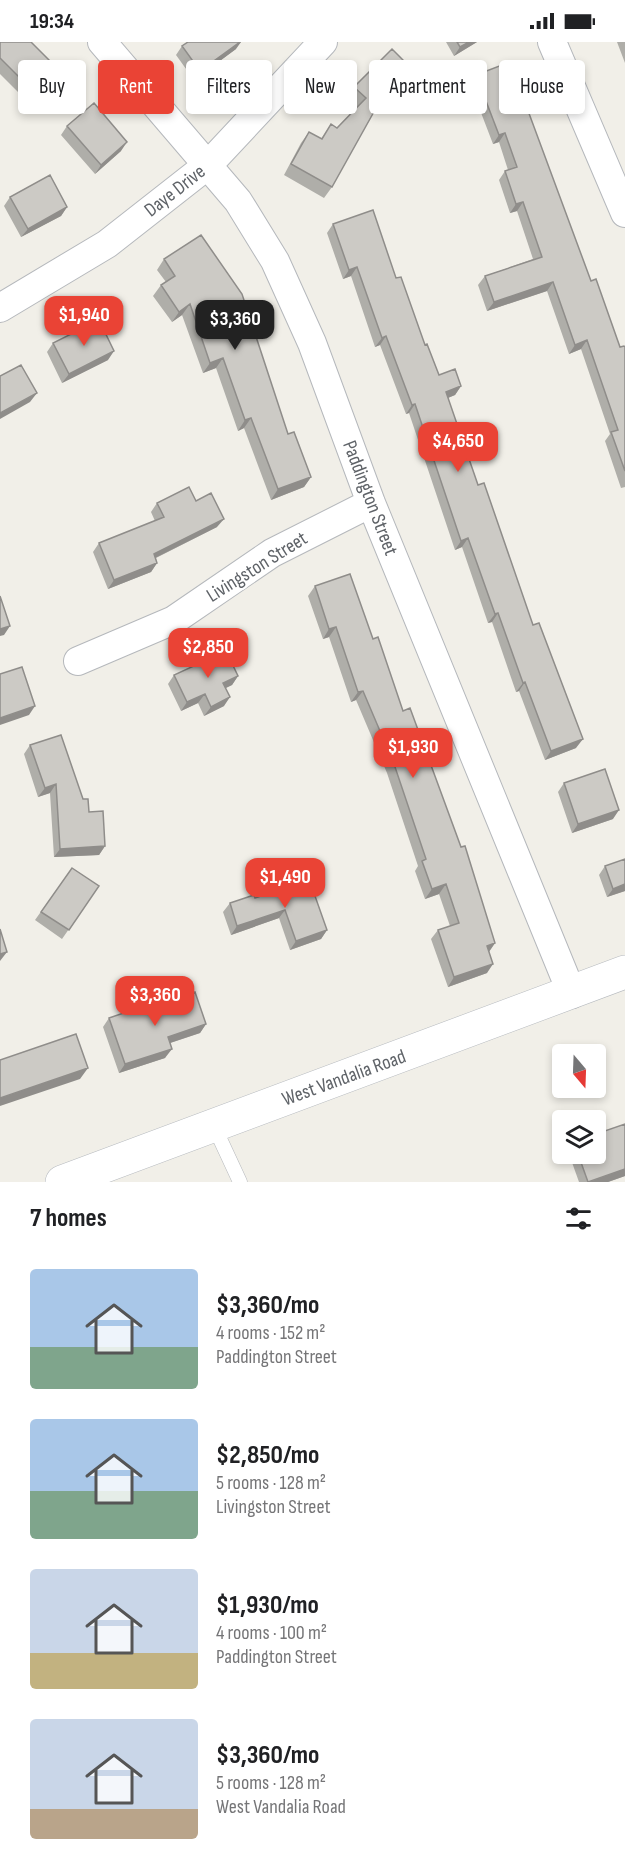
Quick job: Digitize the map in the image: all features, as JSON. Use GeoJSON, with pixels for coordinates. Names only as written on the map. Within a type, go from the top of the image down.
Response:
{"type":"FeatureCollection","features":[{"type":"Feature","properties":{"kind":"main road","name":"West Vandalia Road"},"geometry":{"type":"LineString","coordinates":[[62,1182],[572,994],[625,972]]}},
{"type":"Feature","properties":{"kind":"street","name":"Paddington Street"},"geometry":{"type":"LineString","coordinates":[[102,42],[209,164],[238,201],[275,261],[312,343],[371,503],[572,994]]}},
{"type":"Feature","properties":{"kind":"street","name":"Daye Drive"},"geometry":{"type":"LineString","coordinates":[[0,308],[107,244],[209,164],[323,42]]}},
{"type":"Feature","properties":{"kind":"street"},"geometry":{"type":"LineString","coordinates":[[552,42],[625,213]]}},
{"type":"Feature","properties":{"kind":"street","name":"Livingston Street"},"geometry":{"type":"LineString","coordinates":[[78,661],[174,620],[272,553],[371,503]]}},
{"type":"Feature","properties":{"kind":"lane"},"geometry":{"type":"LineString","coordinates":[[214,1126],[240,1182]]}},
{"type":"Feature","properties":{"kind":"building"},"geometry":{"type":"Polygon","coordinates":[[[0,42],[31,42],[49,60],[18,60],[18,76],[0,58],[0,42]]]}},
{"type":"Feature","properties":{"kind":"building"},"geometry":{"type":"Polygon","coordinates":[[[188,42],[240,42],[215,60],[192,60],[182,46],[188,42]]]}},
{"type":"Feature","properties":{"kind":"building"},"geometry":{"type":"Polygon","coordinates":[[[457,42],[469,42],[460,47],[457,42]]]}},
{"type":"Feature","properties":{"kind":"building"},"geometry":{"type":"Polygon","coordinates":[[[392,49],[403,60],[381,60],[392,49]]]}},
{"type":"Feature","properties":{"kind":"building"},"geometry":{"type":"Polygon","coordinates":[[[499,66],[499,114],[529,114],[591,281],[596,279],[620,347],[625,347],[625,471],[611,432],[618,430],[587,340],[575,345],[553,282],[494,302],[485,276],[542,257],[523,202],[516,204],[505,171],[517,167],[505,133],[499,135],[487,104],[487,71],[499,66]]]}},
{"type":"Feature","properties":{"kind":"building"},"geometry":{"type":"Polygon","coordinates":[[[369,72],[369,114],[373,114],[332,187],[291,164],[309,132],[322,139],[331,124],[337,128],[351,114],[357,114],[357,107],[366,98],[357,90],[357,84],[369,72]]]}},
{"type":"Feature","properties":{"kind":"building"},"geometry":{"type":"Polygon","coordinates":[[[94,103],[98,108],[98,114],[103,114],[127,142],[101,165],[67,126],[81,114],[86,114],[86,110],[94,103]]]}},
{"type":"Feature","properties":{"kind":"building"},"geometry":{"type":"Polygon","coordinates":[[[50,175],[67,207],[28,229],[10,197],[50,175]]]}},
{"type":"Feature","properties":{"kind":"building"},"geometry":{"type":"Polygon","coordinates":[[[373,210],[396,278],[401,277],[425,345],[427,344],[439,375],[455,369],[461,386],[446,392],[478,485],[484,483],[533,625],[539,623],[583,739],[551,751],[498,613],[495,614],[468,538],[461,541],[415,404],[412,405],[386,336],[382,338],[357,267],[349,270],[333,224],[373,210]]]}},
{"type":"Feature","properties":{"kind":"building"},"geometry":{"type":"Polygon","coordinates":[[[201,235],[242,294],[288,434],[294,432],[311,477],[278,489],[251,418],[245,420],[223,358],[210,363],[190,304],[179,312],[161,285],[175,276],[164,259],[201,235]]]}},
{"type":"Feature","properties":{"kind":"building"},"geometry":{"type":"Polygon","coordinates":[[[99,320],[114,351],[69,374],[53,343],[99,320]]]}},
{"type":"Feature","properties":{"kind":"building"},"geometry":{"type":"Polygon","coordinates":[[[21,365],[37,393],[0,413],[0,376],[21,365]]]}},
{"type":"Feature","properties":{"kind":"building"},"geometry":{"type":"Polygon","coordinates":[[[189,487],[196,501],[211,493],[224,519],[154,554],[157,563],[114,580],[99,543],[164,517],[157,503],[189,487]]]}},
{"type":"Feature","properties":{"kind":"building"},"geometry":{"type":"Polygon","coordinates":[[[350,574],[373,639],[378,637],[403,711],[410,708],[461,847],[465,846],[495,943],[487,946],[493,964],[454,977],[438,930],[459,923],[446,884],[432,889],[422,861],[426,859],[394,764],[363,691],[358,692],[336,627],[329,629],[315,586],[350,574]]]}},
{"type":"Feature","properties":{"kind":"building"},"geometry":{"type":"Polygon","coordinates":[[[0,596],[10,626],[0,629],[0,596]]]}},
{"type":"Feature","properties":{"kind":"building"},"geometry":{"type":"Polygon","coordinates":[[[226,651],[238,676],[223,683],[230,697],[211,707],[205,694],[187,702],[174,675],[226,651]]]}},
{"type":"Feature","properties":{"kind":"building"},"geometry":{"type":"Polygon","coordinates":[[[22,667],[35,706],[0,718],[0,674],[22,667]]]}},
{"type":"Feature","properties":{"kind":"building"},"geometry":{"type":"Polygon","coordinates":[[[61,735],[83,799],[88,799],[89,812],[103,811],[105,846],[60,849],[56,784],[45,788],[30,745],[61,735]]]}},
{"type":"Feature","properties":{"kind":"building"},"geometry":{"type":"Polygon","coordinates":[[[605,769],[619,810],[578,824],[564,783],[605,769]]]}},
{"type":"Feature","properties":{"kind":"building"},"geometry":{"type":"Polygon","coordinates":[[[625,859],[625,884],[613,889],[605,866],[625,859]]]}},
{"type":"Feature","properties":{"kind":"building"},"geometry":{"type":"Polygon","coordinates":[[[72,868],[99,886],[69,930],[41,912],[72,868]]]}},
{"type":"Feature","properties":{"kind":"building"},"geometry":{"type":"Polygon","coordinates":[[[309,879],[327,930],[296,941],[285,910],[237,926],[230,903],[254,895],[255,898],[309,879]]]}},
{"type":"Feature","properties":{"kind":"building"},"geometry":{"type":"Polygon","coordinates":[[[0,929],[7,952],[0,954],[0,929]]]}},
{"type":"Feature","properties":{"kind":"building"},"geometry":{"type":"Polygon","coordinates":[[[195,992],[206,1024],[168,1037],[172,1049],[125,1064],[109,1018],[156,1002],[157,1006],[195,992]]]}},
{"type":"Feature","properties":{"kind":"building"},"geometry":{"type":"Polygon","coordinates":[[[76,1034],[88,1068],[0,1098],[0,1060],[76,1034]]]}},
{"type":"Feature","properties":{"kind":"building"},"geometry":{"type":"Polygon","coordinates":[[[625,1124],[625,1169],[588,1182],[582,1164],[606,1164],[606,1131],[625,1124]]]}}]}
